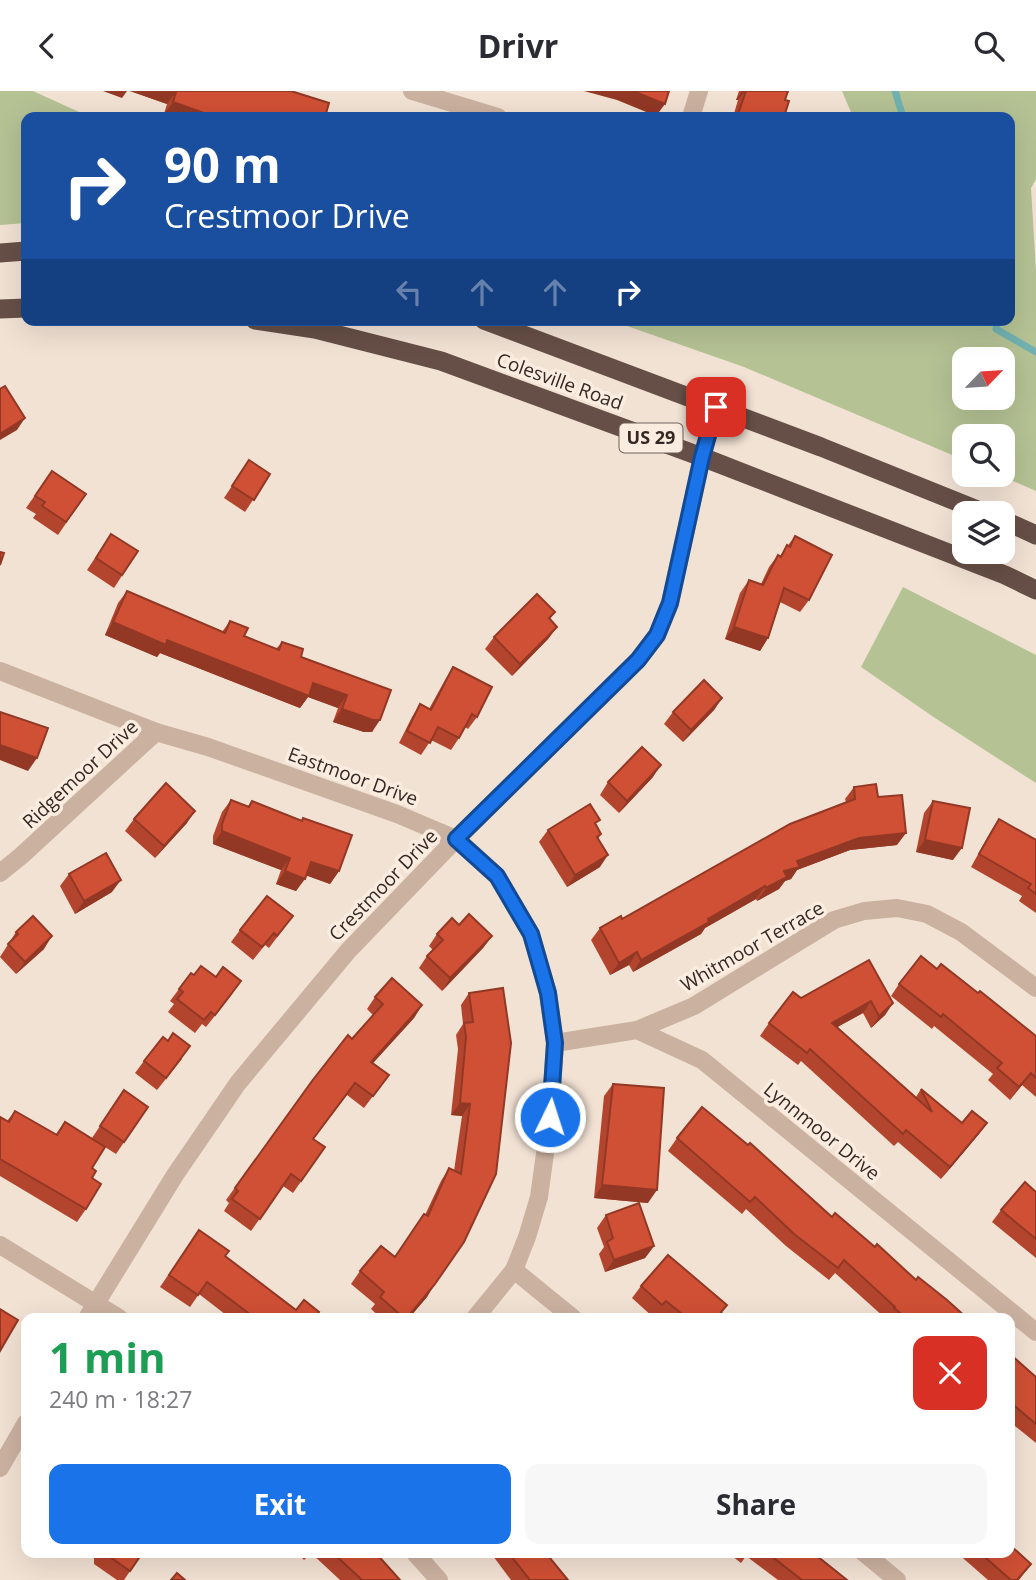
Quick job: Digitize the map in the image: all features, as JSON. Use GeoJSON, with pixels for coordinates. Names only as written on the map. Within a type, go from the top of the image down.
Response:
{"type":"FeatureCollection","features":[{"type":"Feature","properties":{"kind":"highway"},"geometry":{"type":"LineString","coordinates":[[0,253],[21,251]]}},
{"type":"Feature","properties":{"kind":"highway"},"geometry":{"type":"LineString","coordinates":[[0,309],[21,308]]}},
{"type":"Feature","properties":{"kind":"highway","name":"Colesville Road"},"geometry":{"type":"LineString","coordinates":[[295,326],[441,361],[702,457],[1005,575],[1036,590]]}},
{"type":"Feature","properties":{"kind":"highway","name":"Colesville Road"},"geometry":{"type":"LineString","coordinates":[[500,326],[955,501]]}},
{"type":"Feature","properties":{"kind":"highway"},"geometry":{"type":"LineString","coordinates":[[1015,525],[1036,535]]}},
{"type":"Feature","properties":{"kind":"street"},"geometry":{"type":"LineString","coordinates":[[412,91],[481,112]]}},
{"type":"Feature","properties":{"kind":"street"},"geometry":{"type":"LineString","coordinates":[[693,112],[699,91]]}},
{"type":"Feature","properties":{"kind":"street","name":"Crestmoor Drive"},"geometry":{"type":"LineString","coordinates":[[91,1310],[175,1175],[238,1083],[348,951],[456,839],[638,660],[657,635],[670,603],[702,457],[716,407]]}},
{"type":"Feature","properties":{"kind":"street","name":"Eastmoor Drive"},"geometry":{"type":"LineString","coordinates":[[0,671],[156,732],[208,747],[397,814],[456,839],[497,876],[531,934],[548,993],[555,1043],[550,1117],[539,1197],[514,1270],[479,1313]]}},
{"type":"Feature","properties":{"kind":"street","name":"Ridgemoor Drive"},"geometry":{"type":"LineString","coordinates":[[0,873],[156,732]]}},
{"type":"Feature","properties":{"kind":"street","name":"Whitmoor Terrace"},"geometry":{"type":"LineString","coordinates":[[637,1030],[694,1006],[834,920],[864,911],[897,908],[927,914],[961,932],[1036,988]]}},
{"type":"Feature","properties":{"kind":"street"},"geometry":{"type":"LineString","coordinates":[[555,1043],[637,1030]]}},
{"type":"Feature","properties":{"kind":"street","name":"Lynnmoor Drive"},"geometry":{"type":"LineString","coordinates":[[637,1030],[702,1060],[1013,1313]]}},
{"type":"Feature","properties":{"kind":"street"},"geometry":{"type":"LineString","coordinates":[[0,1245],[91,1310]]}},
{"type":"Feature","properties":{"kind":"street"},"geometry":{"type":"LineString","coordinates":[[514,1270],[567,1313]]}},
{"type":"Feature","properties":{"kind":"street","name":"Lynnmoor Drive"},"geometry":{"type":"LineString","coordinates":[[1015,1315],[1036,1332]]}},
{"type":"Feature","properties":{"kind":"street"},"geometry":{"type":"LineString","coordinates":[[0,1468],[21,1432]]}},
{"type":"Feature","properties":{"kind":"street"},"geometry":{"type":"LineString","coordinates":[[419,1558],[439,1580]]}},
{"type":"Feature","properties":{"kind":"street"},"geometry":{"type":"LineString","coordinates":[[870,1558],[897,1580]]}},
{"type":"Feature","properties":{"kind":"green space"},"geometry":{"type":"Polygon","coordinates":[[[0,91],[33,91],[79,112],[21,112],[21,223],[0,225],[0,91]]]}},
{"type":"Feature","properties":{"kind":"green space"},"geometry":{"type":"Polygon","coordinates":[[[842,91],[1036,91],[1036,179],[1031,188],[1036,271],[1036,491],[1015,482],[1015,424],[952,424],[952,455],[744,367],[627,326],[1015,326],[1015,112],[851,112],[842,91]]]}},
{"type":"Feature","properties":{"kind":"green space"},"geometry":{"type":"Polygon","coordinates":[[[903,587],[1036,655],[1036,783],[861,667],[903,587]]]}},
{"type":"Feature","properties":{"kind":"building"},"geometry":{"type":"Polygon","coordinates":[[[173,91],[291,91],[329,103],[326,112],[201,112],[173,102],[176,92],[173,91]]]}},
{"type":"Feature","properties":{"kind":"building"},"geometry":{"type":"Polygon","coordinates":[[[633,91],[669,91],[665,104],[633,91]]]}},
{"type":"Feature","properties":{"kind":"building"},"geometry":{"type":"Polygon","coordinates":[[[746,91],[788,91],[785,100],[789,101],[786,112],[739,112],[746,91]]]}},
{"type":"Feature","properties":{"kind":"building"},"geometry":{"type":"Polygon","coordinates":[[[5,386],[25,418],[0,434],[0,389],[5,386]]]}},
{"type":"Feature","properties":{"kind":"building"},"geometry":{"type":"Polygon","coordinates":[[[249,460],[270,474],[254,500],[232,486],[249,460]]]}},
{"type":"Feature","properties":{"kind":"building"},"geometry":{"type":"Polygon","coordinates":[[[52,471],[86,494],[66,522],[42,506],[45,502],[35,496],[52,471]]]}},
{"type":"Feature","properties":{"kind":"building"},"geometry":{"type":"Polygon","coordinates":[[[111,534],[138,551],[122,575],[96,558],[111,534]]]}},
{"type":"Feature","properties":{"kind":"building"},"geometry":{"type":"Polygon","coordinates":[[[795,536],[832,555],[809,600],[784,588],[768,638],[734,627],[749,580],[763,585],[778,555],[781,557],[787,545],[790,547],[795,536]]]}},
{"type":"Feature","properties":{"kind":"building"},"geometry":{"type":"Polygon","coordinates":[[[127,591],[225,633],[230,621],[248,628],[244,636],[279,650],[282,642],[303,649],[301,657],[391,690],[380,720],[342,709],[347,695],[313,683],[309,696],[167,640],[166,645],[113,622],[127,591]]]}},
{"type":"Feature","properties":{"kind":"building"},"geometry":{"type":"Polygon","coordinates":[[[537,594],[555,612],[549,618],[557,627],[520,664],[494,637],[537,594]]]}},
{"type":"Feature","properties":{"kind":"building"},"geometry":{"type":"Polygon","coordinates":[[[453,667],[492,687],[477,717],[472,714],[459,738],[438,727],[430,743],[407,731],[420,704],[431,710],[453,667]]]}},
{"type":"Feature","properties":{"kind":"building"},"geometry":{"type":"Polygon","coordinates":[[[704,680],[722,698],[691,730],[673,712],[704,680]]]}},
{"type":"Feature","properties":{"kind":"building"},"geometry":{"type":"Polygon","coordinates":[[[0,712],[48,728],[37,758],[0,745],[0,712]]]}},
{"type":"Feature","properties":{"kind":"building"},"geometry":{"type":"Polygon","coordinates":[[[642,747],[661,765],[627,801],[608,782],[642,747]]]}},
{"type":"Feature","properties":{"kind":"building"},"geometry":{"type":"Polygon","coordinates":[[[166,783],[195,811],[164,846],[134,819],[166,783]]]}},
{"type":"Feature","properties":{"kind":"building"},"geometry":{"type":"Polygon","coordinates":[[[876,784],[878,797],[902,795],[906,833],[859,838],[797,861],[800,867],[784,871],[787,877],[766,888],[765,886],[708,919],[709,922],[641,960],[637,952],[619,963],[600,928],[621,916],[622,919],[790,824],[855,799],[854,787],[876,784]]]}},
{"type":"Feature","properties":{"kind":"building"},"geometry":{"type":"Polygon","coordinates":[[[231,800],[249,807],[252,801],[302,821],[303,818],[352,835],[339,871],[311,862],[305,879],[285,871],[290,858],[222,831],[231,800]]]}},
{"type":"Feature","properties":{"kind":"building"},"geometry":{"type":"Polygon","coordinates":[[[933,801],[970,808],[962,848],[925,840],[933,801]]]}},
{"type":"Feature","properties":{"kind":"building"},"geometry":{"type":"Polygon","coordinates":[[[590,804],[600,820],[595,823],[601,834],[597,837],[608,855],[575,875],[548,830],[590,804]]]}},
{"type":"Feature","properties":{"kind":"building"},"geometry":{"type":"Polygon","coordinates":[[[999,819],[1036,840],[1036,894],[1028,888],[1031,884],[979,854],[999,819]]]}},
{"type":"Feature","properties":{"kind":"building"},"geometry":{"type":"Polygon","coordinates":[[[106,853],[121,880],[84,901],[69,874],[106,853]]]}},
{"type":"Feature","properties":{"kind":"building"},"geometry":{"type":"Polygon","coordinates":[[[267,896],[293,916],[277,936],[274,933],[262,947],[240,930],[267,896]]]}},
{"type":"Feature","properties":{"kind":"building"},"geometry":{"type":"Polygon","coordinates":[[[469,914],[492,936],[450,978],[427,956],[443,940],[437,934],[452,918],[459,925],[469,914]]]}},
{"type":"Feature","properties":{"kind":"building"},"geometry":{"type":"Polygon","coordinates":[[[33,916],[52,936],[25,962],[8,944],[33,916]]]}},
{"type":"Feature","properties":{"kind":"building"},"geometry":{"type":"Polygon","coordinates":[[[921,956],[937,969],[941,964],[978,993],[980,991],[1036,1036],[1036,1078],[1031,1073],[1019,1087],[997,1068],[1002,1063],[943,1014],[941,1017],[899,984],[921,956]]]}},
{"type":"Feature","properties":{"kind":"building"},"geometry":{"type":"Polygon","coordinates":[[[869,960],[893,1003],[879,1016],[871,1001],[832,1023],[932,1112],[921,1089],[962,1123],[972,1111],[987,1123],[950,1167],[906,1130],[903,1134],[810,1049],[807,1053],[769,1023],[793,992],[801,998],[869,960]]]}},
{"type":"Feature","properties":{"kind":"building"},"geometry":{"type":"Polygon","coordinates":[[[201,966],[216,977],[223,967],[241,981],[215,1015],[211,1012],[204,1020],[177,999],[183,992],[179,989],[191,973],[194,975],[201,966]]]}},
{"type":"Feature","properties":{"kind":"building"},"geometry":{"type":"Polygon","coordinates":[[[392,978],[422,1005],[371,1062],[389,1075],[373,1096],[355,1083],[313,1139],[325,1147],[301,1181],[291,1174],[260,1219],[232,1199],[238,1191],[235,1188],[348,1035],[352,1039],[383,1004],[375,997],[392,978]]]}},
{"type":"Feature","properties":{"kind":"building"},"geometry":{"type":"Polygon","coordinates":[[[503,988],[511,1043],[496,1174],[464,1242],[435,1284],[411,1313],[398,1313],[380,1297],[384,1292],[360,1271],[381,1246],[395,1257],[424,1214],[428,1216],[449,1168],[461,1174],[470,1104],[460,1103],[466,1037],[464,1023],[473,1022],[469,993],[503,988]]]}},
{"type":"Feature","properties":{"kind":"building"},"geometry":{"type":"Polygon","coordinates":[[[173,1033],[190,1046],[166,1078],[144,1061],[163,1037],[168,1041],[173,1033]]]}},
{"type":"Feature","properties":{"kind":"building"},"geometry":{"type":"Polygon","coordinates":[[[613,1084],[664,1088],[657,1190],[602,1185],[613,1084]]]}},
{"type":"Feature","properties":{"kind":"building"},"geometry":{"type":"Polygon","coordinates":[[[124,1090],[148,1107],[124,1142],[100,1126],[124,1090]]]}},
{"type":"Feature","properties":{"kind":"building"},"geometry":{"type":"Polygon","coordinates":[[[702,1107],[748,1145],[750,1143],[832,1217],[835,1213],[875,1247],[877,1244],[916,1280],[918,1277],[961,1313],[900,1313],[844,1260],[838,1268],[794,1234],[755,1197],[750,1202],[677,1138],[702,1107]]]}},
{"type":"Feature","properties":{"kind":"building"},"geometry":{"type":"Polygon","coordinates":[[[15,1111],[57,1135],[65,1122],[105,1147],[92,1168],[96,1171],[92,1178],[101,1184],[86,1209],[0,1159],[0,1117],[9,1122],[15,1111]]]}},
{"type":"Feature","properties":{"kind":"building"},"geometry":{"type":"Polygon","coordinates":[[[1025,1182],[1036,1192],[1036,1239],[1001,1210],[1025,1182]]]}},
{"type":"Feature","properties":{"kind":"building"},"geometry":{"type":"Polygon","coordinates":[[[639,1203],[654,1246],[614,1260],[607,1242],[613,1238],[606,1215],[639,1203]]]}},
{"type":"Feature","properties":{"kind":"building"},"geometry":{"type":"Polygon","coordinates":[[[199,1230],[229,1251],[225,1256],[296,1310],[304,1300],[319,1312],[248,1313],[207,1282],[198,1295],[169,1275],[199,1230]]]}},
{"type":"Feature","properties":{"kind":"building"},"geometry":{"type":"Polygon","coordinates":[[[668,1255],[727,1305],[722,1313],[681,1313],[666,1301],[662,1305],[641,1286],[668,1255]]]}},
{"type":"Feature","properties":{"kind":"building"},"geometry":{"type":"Polygon","coordinates":[[[0,1309],[18,1320],[0,1351],[0,1309]]]}},
{"type":"Feature","properties":{"kind":"building"},"geometry":{"type":"Polygon","coordinates":[[[1015,1358],[1036,1377],[1036,1424],[1015,1406],[1015,1358]]]}},
{"type":"Feature","properties":{"kind":"building"},"geometry":{"type":"Polygon","coordinates":[[[1015,1550],[1031,1564],[1017,1580],[1011,1580],[986,1558],[1015,1558],[1015,1550]]]}},
{"type":"Feature","properties":{"kind":"building"},"geometry":{"type":"Polygon","coordinates":[[[112,1558],[139,1558],[130,1571],[112,1558]]]}},
{"type":"Feature","properties":{"kind":"building"},"geometry":{"type":"Polygon","coordinates":[[[338,1558],[380,1558],[400,1580],[362,1580],[338,1558]]]}},
{"type":"Feature","properties":{"kind":"building"},"geometry":{"type":"Polygon","coordinates":[[[513,1558],[550,1558],[568,1580],[530,1580],[513,1558]]]}},
{"type":"Feature","properties":{"kind":"building"},"geometry":{"type":"Polygon","coordinates":[[[774,1558],[820,1558],[847,1580],[802,1580],[774,1558]]]}},
{"type":"Feature","properties":{"kind":"building"},"geometry":{"type":"Polygon","coordinates":[[[177,1573],[185,1580],[171,1580],[177,1573]]]}},
{"type":"Feature","properties":{"kind":"waterway"},"geometry":{"type":"LineString","coordinates":[[895,91],[901,112]]}},
{"type":"Feature","properties":{"kind":"waterway"},"geometry":{"type":"LineString","coordinates":[[996,326],[996,329],[1036,352]]}},
{"type":"Feature","properties":{"kind":"route"},"geometry":{"type":"LineString","coordinates":[[550,1117],[555,1043],[548,993],[531,934],[497,876],[456,839],[638,660],[657,635],[670,603],[702,457],[716,407]]}}]}
